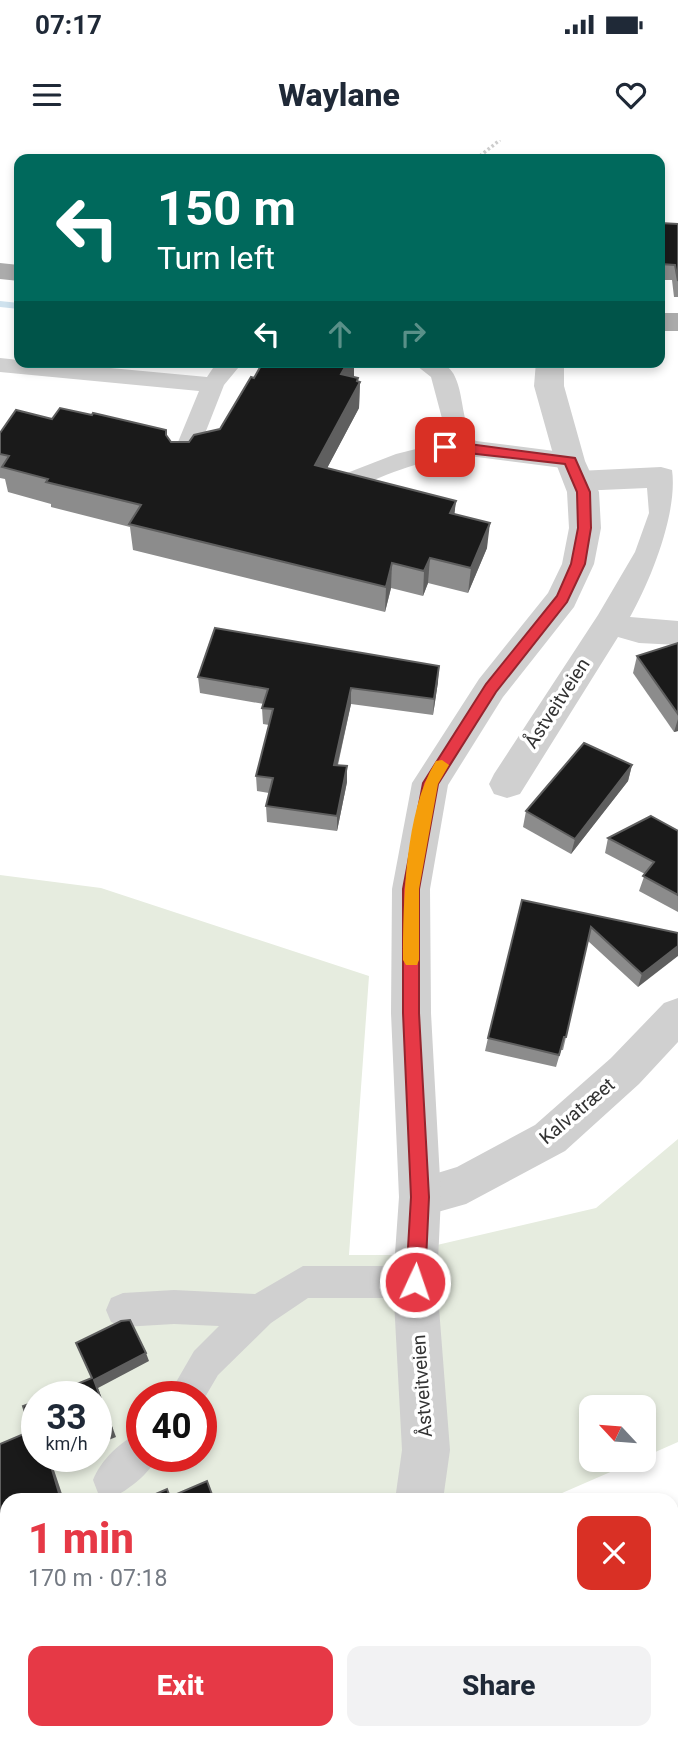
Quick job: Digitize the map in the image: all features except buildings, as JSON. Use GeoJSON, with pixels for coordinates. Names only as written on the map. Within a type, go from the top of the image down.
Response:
{"type":"FeatureCollection","features":[{"type":"Feature","properties":{"kind":"street","name":"Åstveitveien"},"geometry":{"type":"LineString","coordinates":[[420,1493],[426,1450],[415,1282],[420,1197],[411,1013],[411,889],[430,783],[491,688],[562,599],[578,564],[585,528],[583,492],[549,387],[550,368]]}},
{"type":"Feature","properties":{"kind":"street","name":"Åstveitveien"},"geometry":{"type":"LineString","coordinates":[[507,784],[610,623],[651,552],[665,513],[661,477],[574,471]]}},
{"type":"Feature","properties":{"kind":"street"},"geometry":{"type":"LineString","coordinates":[[610,623],[639,631],[678,633]]}},
{"type":"Feature","properties":{"kind":"street","name":"Kalvatræet"},"geometry":{"type":"LineString","coordinates":[[420,1197],[466,1184],[550,1138],[625,1071],[678,1015]]}},
{"type":"Feature","properties":{"kind":"lane"},"geometry":{"type":"LineString","coordinates":[[30,368],[212,386]]}},
{"type":"Feature","properties":{"kind":"lane"},"geometry":{"type":"LineString","coordinates":[[183,459],[212,386],[224,368]]}},
{"type":"Feature","properties":{"kind":"lane"},"geometry":{"type":"LineString","coordinates":[[433,368],[441,373],[449,393],[457,437],[469,448]]}},
{"type":"Feature","properties":{"kind":"lane"},"geometry":{"type":"LineString","coordinates":[[342,484],[424,452],[445,447],[469,448],[574,471]]}},
{"type":"Feature","properties":{"kind":"lane"},"geometry":{"type":"LineString","coordinates":[[195,1381],[206,1363],[259,1311],[303,1282],[415,1282]]}},
{"type":"Feature","properties":{"kind":"lane"},"geometry":{"type":"LineString","coordinates":[[123,1310],[174,1307],[259,1311]]}},
{"type":"Feature","properties":{"kind":"lane"},"geometry":{"type":"LineString","coordinates":[[111,1480],[126,1465]]}},
{"type":"Feature","properties":{"kind":"path"},"geometry":{"type":"LineString","coordinates":[[482,154],[500,140]]}},
{"type":"Feature","properties":{"kind":"shaded area"},"geometry":{"type":"Polygon","coordinates":[[[0,875],[101,888],[369,976],[349,1255],[394,1255],[596,1208],[678,1139],[678,1442],[656,1452],[656,1395],[579,1395],[579,1472],[610,1472],[562,1493],[0,1493],[0,875]]]}},
{"type":"Feature","properties":{"kind":"waterway"},"geometry":{"type":"LineString","coordinates":[[0,304],[14,305]]}},
{"type":"Feature","properties":{"kind":"slow traffic"},"geometry":{"type":"LineString","coordinates":[[411,960],[411,889],[430,783],[442,765]]}},
{"type":"Feature","properties":{"kind":"route"},"geometry":{"type":"LineString","coordinates":[[415,1282],[420,1197],[411,1013],[411,889],[430,783],[491,688],[562,599],[578,564],[585,528],[583,492],[570,461],[445,447]]}}]}
